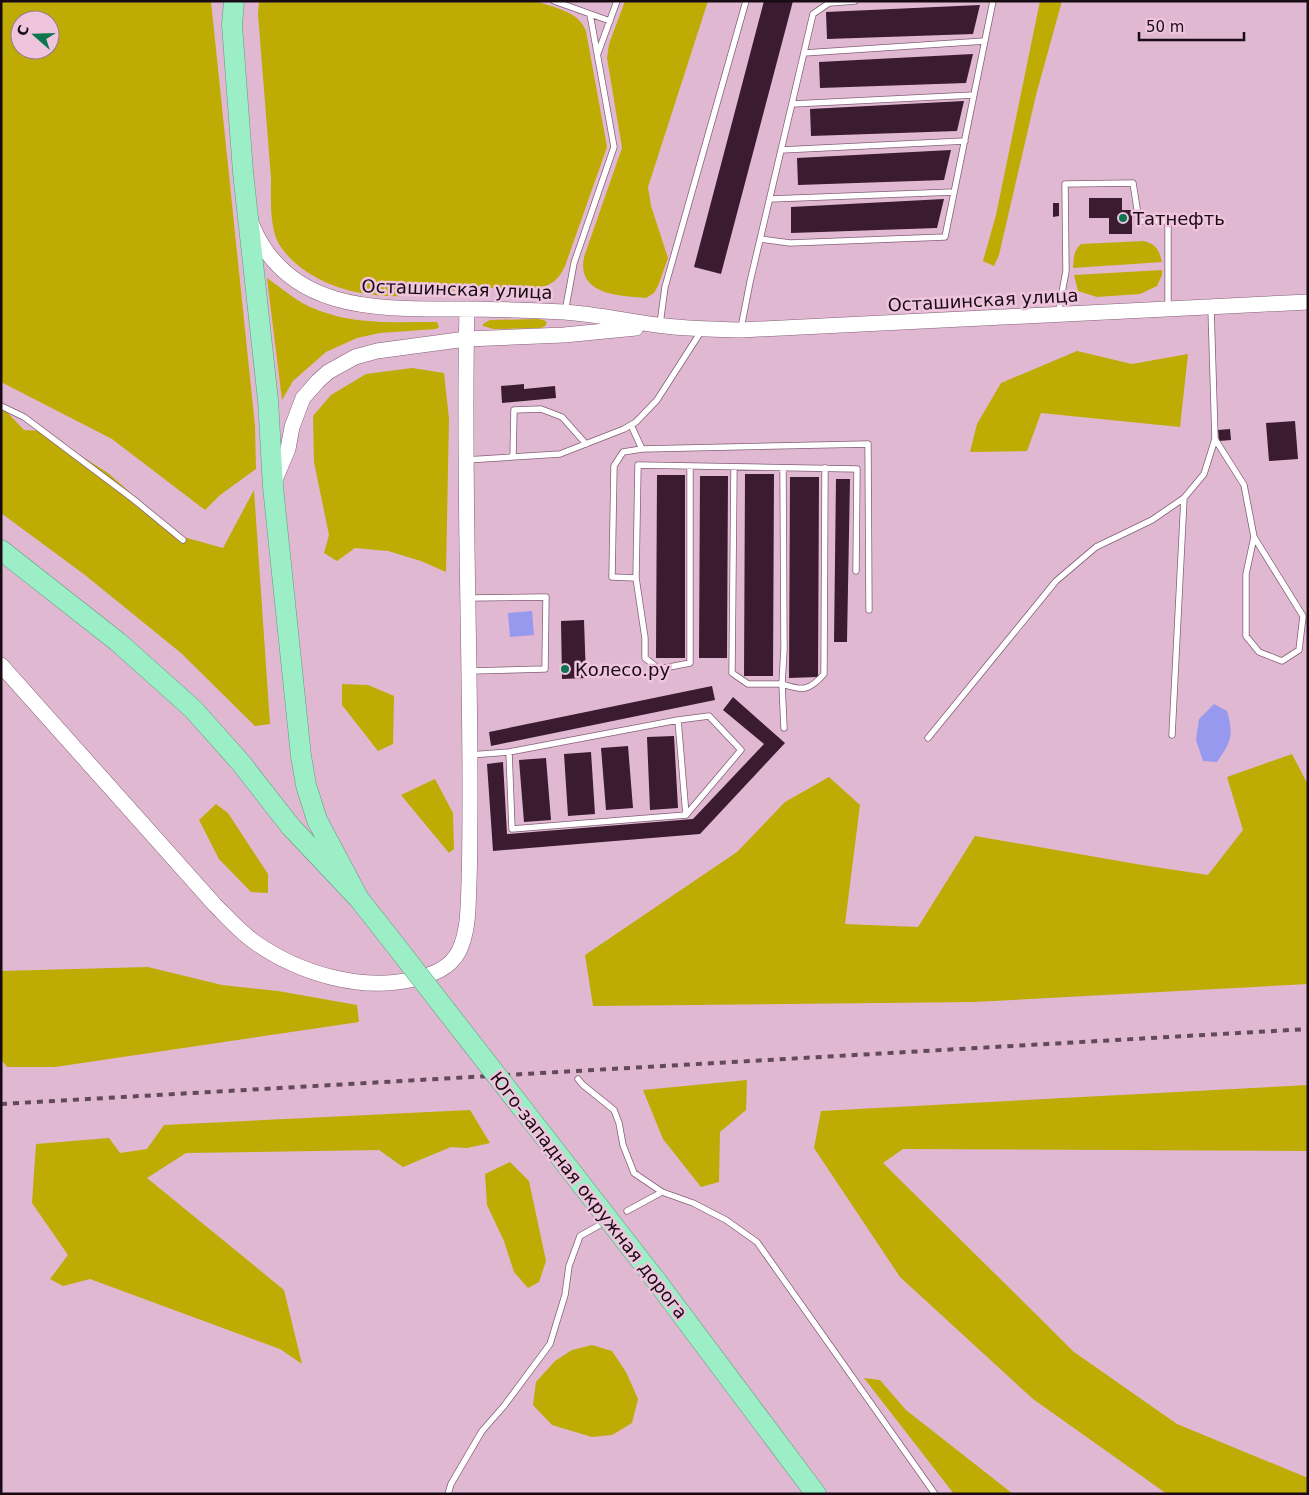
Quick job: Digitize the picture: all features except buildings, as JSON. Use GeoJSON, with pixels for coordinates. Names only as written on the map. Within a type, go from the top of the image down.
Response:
{"type":"FeatureCollection","features":[{"type":"Feature","properties":{"kind":"highway"},"geometry":{"type":"LineString","coordinates":[[234,1],[232,25],[245,198],[268,400],[273,487],[301,756],[306,785],[317,820],[359,899]]}},
{"type":"Feature","properties":{"kind":"highway"},"geometry":{"type":"LineString","coordinates":[[1,550],[104,630],[193,709],[241,763],[291,827],[359,899]]}},
{"type":"Feature","properties":{"kind":"highway","name":"Юго-западная окружная дорога"},"geometry":{"type":"LineString","coordinates":[[359,899],[655,1279],[816,1494]]}},
{"type":"Feature","properties":{"kind":"street","name":"Осташинская улица"},"geometry":{"type":"LineString","coordinates":[[245,198],[250,220],[264,247],[285,272],[323,295],[356,305],[403,309],[565,312],[660,326],[740,330],[1308,302]]}},
{"type":"Feature","properties":{"kind":"street"},"geometry":{"type":"LineString","coordinates":[[1,665],[234,926],[255,942],[297,966],[323,974],[364,982],[387,983],[406,981],[429,976],[449,964],[458,954],[464,939],[467,924],[470,867],[466,460],[467,309]]}},
{"type":"Feature","properties":{"kind":"street"},"geometry":{"type":"LineString","coordinates":[[564,335],[565,312]]}},
{"type":"Feature","properties":{"kind":"street","name":"Осташинская улица"},"geometry":{"type":"LineString","coordinates":[[273,487],[288,449],[292,427],[303,398],[318,380],[328,372],[355,357],[378,351],[466,339],[564,335],[660,326]]}},
{"type":"Feature","properties":{"kind":"lane"},"geometry":{"type":"LineString","coordinates":[[554,1],[610,21]]}},
{"type":"Feature","properties":{"kind":"lane"},"geometry":{"type":"LineString","coordinates":[[598,55],[617,1]]}},
{"type":"Feature","properties":{"kind":"lane"},"geometry":{"type":"LineString","coordinates":[[660,326],[669,272],[746,1]]}},
{"type":"Feature","properties":{"kind":"lane"},"geometry":{"type":"LineString","coordinates":[[740,330],[813,14],[829,3],[855,1]]}},
{"type":"Feature","properties":{"kind":"lane"},"geometry":{"type":"LineString","coordinates":[[760,239],[790,243],[945,236],[993,1]]}},
{"type":"Feature","properties":{"kind":"lane"},"geometry":{"type":"LineString","coordinates":[[565,312],[574,264],[614,147],[590,14]]}},
{"type":"Feature","properties":{"kind":"lane"},"geometry":{"type":"LineString","coordinates":[[804,53],[985,42]]}},
{"type":"Feature","properties":{"kind":"lane"},"geometry":{"type":"LineString","coordinates":[[792,104],[974,95]]}},
{"type":"Feature","properties":{"kind":"lane"},"geometry":{"type":"LineString","coordinates":[[781,150],[965,141]]}},
{"type":"Feature","properties":{"kind":"lane"},"geometry":{"type":"LineString","coordinates":[[1058,315],[1066,271],[1065,184],[1133,183],[1139,221],[1168,221],[1168,310]]}},
{"type":"Feature","properties":{"kind":"lane"},"geometry":{"type":"LineString","coordinates":[[770,199],[954,192]]}},
{"type":"Feature","properties":{"kind":"lane"},"geometry":{"type":"LineString","coordinates":[[928,738],[1056,582],[1096,547],[1152,520],[1184,498],[1204,474],[1215,439],[1211,308]]}},
{"type":"Feature","properties":{"kind":"lane"},"geometry":{"type":"LineString","coordinates":[[466,460],[560,454],[631,425],[646,413],[657,400],[702,329]]}},
{"type":"Feature","properties":{"kind":"lane"},"geometry":{"type":"LineString","coordinates":[[1,406],[32,423],[133,499],[183,540]]}},
{"type":"Feature","properties":{"kind":"lane"},"geometry":{"type":"LineString","coordinates":[[513,457],[514,410],[541,409],[562,417],[586,444]]}},
{"type":"Feature","properties":{"kind":"lane"},"geometry":{"type":"LineString","coordinates":[[631,425],[642,449]]}},
{"type":"Feature","properties":{"kind":"lane"},"geometry":{"type":"LineString","coordinates":[[1215,439],[1244,485],[1254,537],[1303,616],[1299,650],[1282,661],[1259,652],[1246,636],[1246,574],[1254,537]]}},
{"type":"Feature","properties":{"kind":"lane"},"geometry":{"type":"LineString","coordinates":[[636,578],[612,577],[614,466],[623,452],[642,449],[868,444],[869,610]]}},
{"type":"Feature","properties":{"kind":"lane"},"geometry":{"type":"LineString","coordinates":[[690,466],[690,663],[659,669],[645,658],[645,638],[636,578],[638,465],[857,469],[856,571]]}},
{"type":"Feature","properties":{"kind":"lane"},"geometry":{"type":"LineString","coordinates":[[734,467],[732,673],[748,684],[782,684],[799,690],[815,684],[824,674],[825,468]]}},
{"type":"Feature","properties":{"kind":"lane"},"geometry":{"type":"LineString","coordinates":[[783,468],[784,650],[782,684],[784,728]]}},
{"type":"Feature","properties":{"kind":"lane"},"geometry":{"type":"LineString","coordinates":[[1172,735],[1184,498]]}},
{"type":"Feature","properties":{"kind":"lane"},"geometry":{"type":"LineString","coordinates":[[468,598],[546,597],[545,669],[469,671]]}},
{"type":"Feature","properties":{"kind":"lane"},"geometry":{"type":"LineString","coordinates":[[470,755],[509,752],[678,720],[709,716],[740,750],[686,814],[512,829],[509,752]]}},
{"type":"Feature","properties":{"kind":"lane"},"geometry":{"type":"LineString","coordinates":[[678,720],[686,814]]}},
{"type":"Feature","properties":{"kind":"lane"},"geometry":{"type":"LineString","coordinates":[[578,1079],[583,1086],[614,1110],[619,1123],[623,1145],[634,1173],[662,1192],[693,1203],[726,1220],[757,1242],[935,1494]]}},
{"type":"Feature","properties":{"kind":"lane"},"geometry":{"type":"LineString","coordinates":[[627,1211],[662,1192]]}},
{"type":"Feature","properties":{"kind":"lane"},"geometry":{"type":"LineString","coordinates":[[448,1494],[450,1484],[482,1431],[504,1406],[550,1344],[565,1295],[569,1266],[580,1236],[614,1218]]}},
{"type":"Feature","properties":{"kind":"shaded area"},"geometry":{"type":"Polygon","coordinates":[[[1,1],[211,1],[255,426],[256,469],[220,495],[205,510],[112,439],[1,382],[1,1]]]}},
{"type":"Feature","properties":{"kind":"shaded area"},"geometry":{"type":"Polygon","coordinates":[[[259,1],[536,1],[565,11],[578,19],[586,31],[607,147],[565,266],[556,279],[548,285],[533,288],[472,288],[404,296],[373,295],[327,283],[313,276],[292,260],[278,242],[272,218],[271,178],[258,14],[259,1]]]}},
{"type":"Feature","properties":{"kind":"shaded area"},"geometry":{"type":"Polygon","coordinates":[[[625,1],[708,1],[648,187],[651,206],[668,258],[658,286],[654,293],[646,298],[602,291],[593,286],[583,270],[584,257],[622,148],[607,58],[609,44],[625,1]]]}},
{"type":"Feature","properties":{"kind":"shaded area"},"geometry":{"type":"Polygon","coordinates":[[[1040,1],[1062,1],[1036,95],[999,255],[994,266],[983,261],[996,215],[1040,1]]]}},
{"type":"Feature","properties":{"kind":"shaded area"},"geometry":{"type":"Polygon","coordinates":[[[1144,241],[1157,248],[1162,262],[1073,268],[1075,252],[1081,244],[1144,241]]]}},
{"type":"Feature","properties":{"kind":"shaded area"},"geometry":{"type":"Polygon","coordinates":[[[1162,270],[1157,286],[1140,294],[1097,297],[1078,291],[1074,275],[1162,270]]]}},
{"type":"Feature","properties":{"kind":"shaded area"},"geometry":{"type":"Polygon","coordinates":[[[267,278],[308,306],[338,317],[369,321],[437,322],[439,327],[436,329],[380,333],[357,338],[326,352],[293,381],[282,400],[267,278]]]}},
{"type":"Feature","properties":{"kind":"shaded area"},"geometry":{"type":"Polygon","coordinates":[[[490,320],[544,320],[547,323],[545,326],[541,328],[493,329],[483,326],[483,324],[490,320]]]}},
{"type":"Feature","properties":{"kind":"shaded area"},"geometry":{"type":"Polygon","coordinates":[[[1077,351],[1132,364],[1188,354],[1180,427],[1041,413],[1027,451],[970,452],[977,424],[1001,383],[1077,351]]]}},
{"type":"Feature","properties":{"kind":"shaded area"},"geometry":{"type":"Polygon","coordinates":[[[412,368],[444,373],[449,419],[446,572],[421,561],[388,551],[355,548],[337,561],[324,553],[329,535],[314,462],[313,416],[331,395],[366,374],[412,368]]]}},
{"type":"Feature","properties":{"kind":"shaded area"},"geometry":{"type":"Polygon","coordinates":[[[1,406],[24,430],[42,431],[108,473],[180,536],[223,548],[254,490],[270,724],[255,726],[181,653],[85,575],[1,513],[1,406]]]}},
{"type":"Feature","properties":{"kind":"shaded area"},"geometry":{"type":"Polygon","coordinates":[[[342,684],[368,685],[394,696],[393,744],[378,751],[342,705],[342,684]]]}},
{"type":"Feature","properties":{"kind":"shaded area"},"geometry":{"type":"Polygon","coordinates":[[[1292,754],[1308,785],[1308,984],[974,1002],[593,1006],[585,955],[737,852],[785,802],[829,777],[860,805],[845,924],[918,927],[975,836],[1208,875],[1243,830],[1227,777],[1292,754]]]}},
{"type":"Feature","properties":{"kind":"shaded area"},"geometry":{"type":"Polygon","coordinates":[[[435,779],[453,813],[454,849],[449,853],[401,795],[435,779]]]}},
{"type":"Feature","properties":{"kind":"shaded area"},"geometry":{"type":"Polygon","coordinates":[[[216,804],[228,813],[268,874],[268,893],[251,892],[219,859],[199,820],[216,804]]]}},
{"type":"Feature","properties":{"kind":"shaded area"},"geometry":{"type":"Polygon","coordinates":[[[148,967],[222,985],[278,991],[357,1005],[359,1022],[55,1067],[7,1067],[1,1059],[1,971],[148,967]]]}},
{"type":"Feature","properties":{"kind":"shaded area"},"geometry":{"type":"Polygon","coordinates":[[[747,1080],[746,1110],[720,1132],[719,1182],[701,1187],[663,1139],[643,1090],[747,1080]]]}},
{"type":"Feature","properties":{"kind":"shaded area"},"geometry":{"type":"Polygon","coordinates":[[[1308,1085],[1308,1151],[903,1149],[883,1163],[1074,1352],[1177,1424],[1308,1478],[1308,1494],[1167,1494],[1033,1399],[900,1277],[814,1148],[821,1111],[1308,1085]]]}},
{"type":"Feature","properties":{"kind":"shaded area"},"geometry":{"type":"Polygon","coordinates":[[[470,1110],[490,1143],[467,1148],[451,1147],[403,1167],[379,1150],[186,1153],[147,1178],[284,1290],[302,1364],[280,1349],[90,1279],[63,1286],[50,1279],[68,1255],[32,1203],[36,1144],[109,1138],[120,1153],[147,1149],[164,1125],[470,1110]]]}},
{"type":"Feature","properties":{"kind":"shaded area"},"geometry":{"type":"Polygon","coordinates":[[[510,1162],[529,1181],[546,1261],[539,1282],[528,1288],[514,1272],[504,1241],[487,1205],[485,1174],[510,1162]]]}},
{"type":"Feature","properties":{"kind":"shaded area"},"geometry":{"type":"Polygon","coordinates":[[[592,1345],[612,1351],[626,1372],[638,1399],[632,1423],[612,1435],[592,1437],[552,1425],[533,1405],[536,1382],[555,1361],[572,1350],[592,1345]]]}},
{"type":"Feature","properties":{"kind":"shaded area"},"geometry":{"type":"Polygon","coordinates":[[[864,1378],[880,1380],[906,1410],[1013,1494],[954,1494],[864,1378]]]}},
{"type":"Feature","properties":{"kind":"water"},"geometry":{"type":"Polygon","coordinates":[[[532,611],[534,635],[510,637],[508,613],[532,611]]]}},
{"type":"Feature","properties":{"kind":"water"},"geometry":{"type":"Polygon","coordinates":[[[1214,704],[1227,711],[1231,732],[1228,743],[1217,762],[1203,761],[1196,740],[1199,719],[1214,704]]]}},
{"type":"Feature","properties":{"kind":"railway"},"geometry":{"type":"LineString","coordinates":[[1,1104],[1308,1029]]}},
{"type":"Feature","properties":{"kind":"place","name":"Татнефть"},"geometry":{"type":"Point","coordinates":[1123,218]}},
{"type":"Feature","properties":{"kind":"place","name":"Колесо.ру"},"geometry":{"type":"Point","coordinates":[565,669]}}]}
